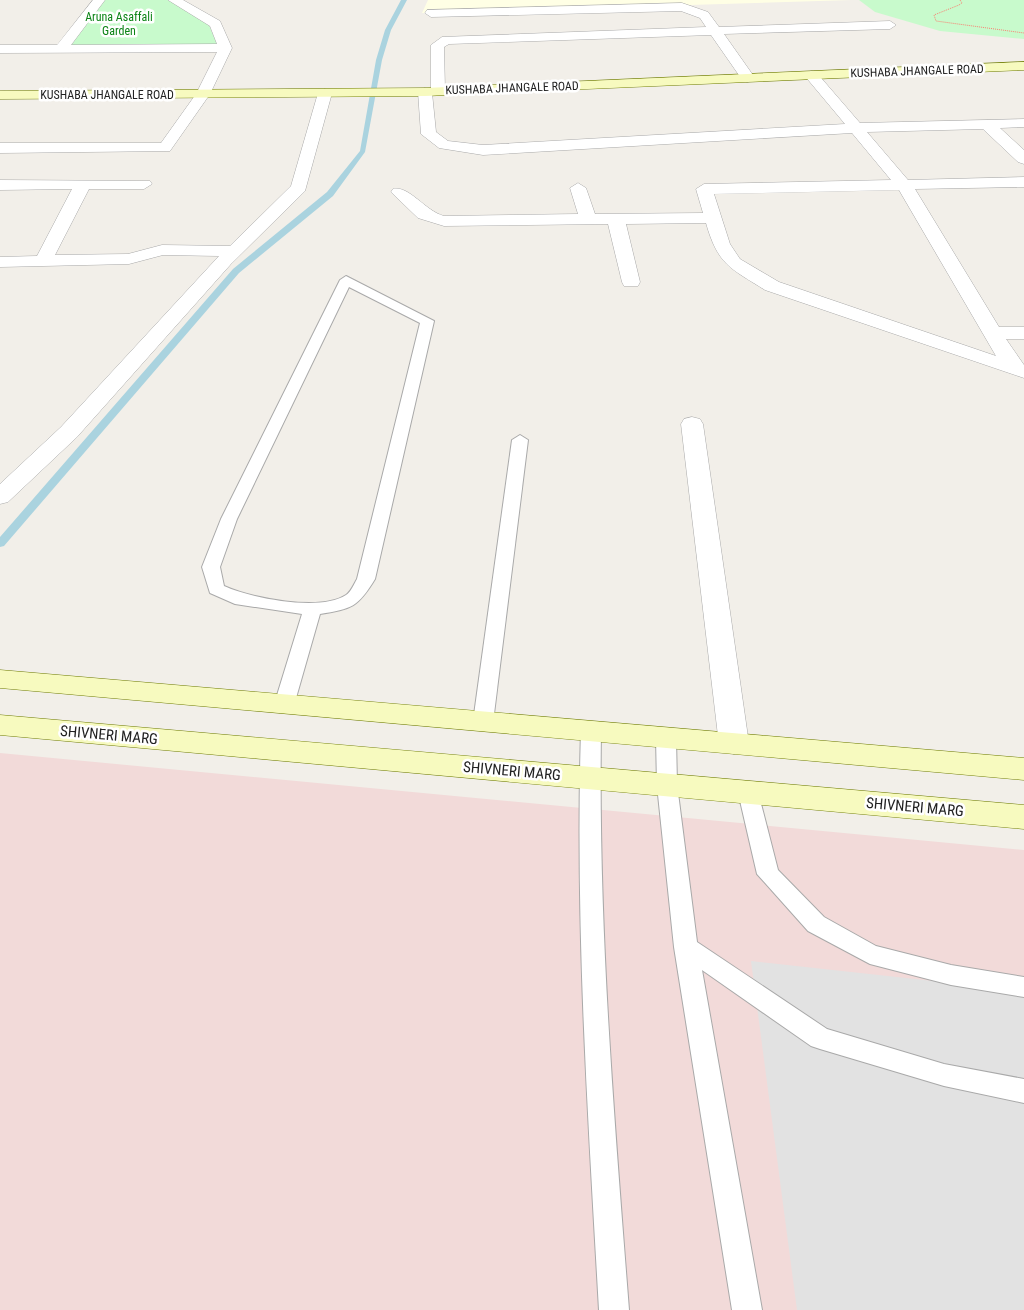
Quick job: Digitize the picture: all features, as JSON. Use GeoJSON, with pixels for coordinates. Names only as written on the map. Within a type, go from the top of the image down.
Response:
{"type":"FeatureCollection","features":[{"type":"Feature","properties":{"kind":"street"},"geometry":{"type":"LineString","coordinates":[[60,49],[99,0]]}},
{"type":"Feature","properties":{"kind":"street"},"geometry":{"type":"LineString","coordinates":[[0,148],[165,148],[203,94],[225,48],[216,24],[174,0]]}},
{"type":"Feature","properties":{"kind":"street"},"geometry":{"type":"LineString","coordinates":[[431,13],[682,7],[704,15],[748,78]]}},
{"type":"Feature","properties":{"kind":"street"},"geometry":{"type":"LineString","coordinates":[[890,25],[447,40],[437,45],[428,134],[444,145],[483,150],[857,128],[1024,123]]}},
{"type":"Feature","properties":{"kind":"street"},"geometry":{"type":"LineString","coordinates":[[0,49],[225,48]]}},
{"type":"Feature","properties":{"kind":"street","name":"KUSHABA JHANGALE ROAD"},"geometry":{"type":"LineString","coordinates":[[0,95],[409,92],[1024,66]]}},
{"type":"Feature","properties":{"kind":"street"},"geometry":{"type":"LineString","coordinates":[[811,75],[904,185],[993,333],[1019,370]]}},
{"type":"Feature","properties":{"kind":"street"},"geometry":{"type":"LineString","coordinates":[[0,497],[69,432],[234,251],[299,188],[325,93]]}},
{"type":"Feature","properties":{"kind":"street"},"geometry":{"type":"LineString","coordinates":[[987,124],[1024,159]]}},
{"type":"Feature","properties":{"kind":"street"},"geometry":{"type":"LineString","coordinates":[[855,148],[874,148]]}},
{"type":"Feature","properties":{"kind":"street"},"geometry":{"type":"LineString","coordinates":[[543,154],[748,150]]}},
{"type":"Feature","properties":{"kind":"street"},"geometry":{"type":"LineString","coordinates":[[1019,370],[772,286],[734,263],[721,244],[704,189],[1024,182]]}},
{"type":"Feature","properties":{"kind":"street"},"geometry":{"type":"LineString","coordinates":[[0,185],[144,184]]}},
{"type":"Feature","properties":{"kind":"street"},"geometry":{"type":"LineString","coordinates":[[43,261],[84,185]]}},
{"type":"Feature","properties":{"kind":"street"},"geometry":{"type":"LineString","coordinates":[[578,188],[588,220]]}},
{"type":"Feature","properties":{"kind":"street"},"geometry":{"type":"LineString","coordinates":[[399,192],[431,219],[616,220],[713,218]]}},
{"type":"Feature","properties":{"kind":"street"},"geometry":{"type":"LineString","coordinates":[[616,220],[631,282]]}},
{"type":"Feature","properties":{"kind":"street"},"geometry":{"type":"LineString","coordinates":[[0,262],[129,259],[162,250],[234,251]]}},
{"type":"Feature","properties":{"kind":"street"},"geometry":{"type":"LineString","coordinates":[[129,259],[152,267],[219,267]]}},
{"type":"Feature","properties":{"kind":"street"},"geometry":{"type":"LineString","coordinates":[[993,333],[1024,333]]}},
{"type":"Feature","properties":{"kind":"street"},"geometry":{"type":"LineString","coordinates":[[692,424],[734,744]]}},
{"type":"Feature","properties":{"kind":"street"},"geometry":{"type":"LineString","coordinates":[[0,679],[1024,769]]}},
{"type":"Feature","properties":{"kind":"street","name":"SHIVNERI MARG"},"geometry":{"type":"LineString","coordinates":[[0,725],[1024,817]]}},
{"type":"Feature","properties":{"kind":"lane"},"geometry":{"type":"LineString","coordinates":[[346,280],[427,321],[366,579],[354,598],[336,606],[312,610],[235,598],[216,589],[211,568],[229,519],[346,280]]}},
{"type":"Feature","properties":{"kind":"lane"},"geometry":{"type":"LineString","coordinates":[[483,722],[520,440]]}},
{"type":"Feature","properties":{"kind":"lane"},"geometry":{"type":"LineString","coordinates":[[284,705],[312,610]]}},
{"type":"Feature","properties":{"kind":"lane"},"geometry":{"type":"LineString","coordinates":[[591,732],[589,778],[592,944],[614,1310]]}},
{"type":"Feature","properties":{"kind":"lane"},"geometry":{"type":"LineString","coordinates":[[666,738],[667,785],[686,946],[747,1310]]}},
{"type":"Feature","properties":{"kind":"lane"},"geometry":{"type":"LineString","coordinates":[[748,792],[768,874],[816,924],[870,954],[951,975],[1024,987]]}},
{"type":"Feature","properties":{"kind":"lane"},"geometry":{"type":"LineString","coordinates":[[686,946],[820,1038],[944,1075],[1024,1091]]}},
{"type":"Feature","properties":{"kind":"path"},"geometry":{"type":"LineString","coordinates":[[960,0],[962,2],[957,7],[939,10],[934,15],[936,21],[1024,33]]}},
{"type":"Feature","properties":{"kind":"shaded area"},"geometry":{"type":"Polygon","coordinates":[[[428,0],[852,0],[422,13],[428,0]]]}},
{"type":"Feature","properties":{"kind":"shaded area"},"geometry":{"type":"Polygon","coordinates":[[[0,753],[1024,850],[1024,1310],[0,1310],[0,753]]]}},
{"type":"Feature","properties":{"kind":"shaded area"},"geometry":{"type":"Polygon","coordinates":[[[751,961],[1024,991],[1024,1310],[797,1310],[751,961]]]}},
{"type":"Feature","properties":{"kind":"green space","name":"Aruna Asaffali Garden"},"geometry":{"type":"Polygon","coordinates":[[[101,0],[174,0],[208,23],[218,46],[69,49],[101,0]]]}},
{"type":"Feature","properties":{"kind":"green space"},"geometry":{"type":"Polygon","coordinates":[[[859,0],[1024,0],[1024,39],[940,31],[875,12],[859,0]]]}},
{"type":"Feature","properties":{"kind":"waterway"},"geometry":{"type":"LineString","coordinates":[[0,544],[236,271],[330,194],[363,151],[379,60],[388,30],[404,0]]}}]}
